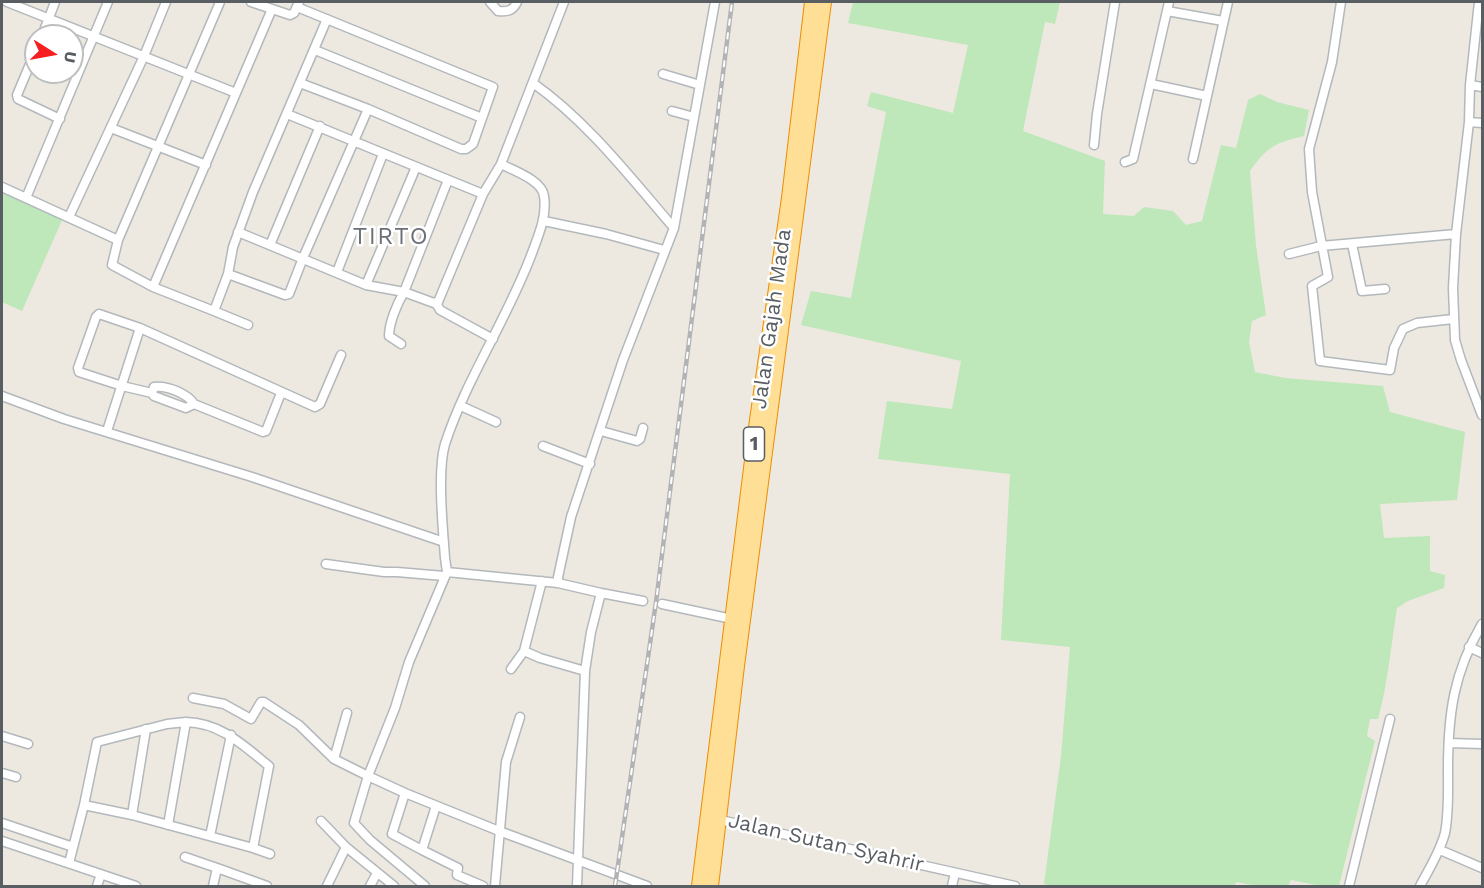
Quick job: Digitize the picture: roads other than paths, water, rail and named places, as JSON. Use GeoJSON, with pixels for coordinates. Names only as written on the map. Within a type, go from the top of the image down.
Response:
{"type":"FeatureCollection","features":[{"type":"Feature","properties":{"kind":"highway","name":"Jalan Gajah Mada"},"geometry":{"type":"LineString","coordinates":[[699,886],[713,818],[739,654],[809,76],[812,2]]}},
{"type":"Feature","properties":{"kind":"highway","name":"Jalan Gajah Mada"},"geometry":{"type":"LineString","coordinates":[[711,886],[713,818],[732,619],[757,420],[809,76],[824,2]]}},
{"type":"Feature","properties":{"kind":"street"},"geometry":{"type":"LineString","coordinates":[[7,2],[236,93]]}},
{"type":"Feature","properties":{"kind":"street"},"geometry":{"type":"LineString","coordinates":[[47,24],[55,2]]}},
{"type":"Feature","properties":{"kind":"street"},"geometry":{"type":"LineString","coordinates":[[26,198],[108,2]]}},
{"type":"Feature","properties":{"kind":"street"},"geometry":{"type":"LineString","coordinates":[[69,217],[144,56],[166,2]]}},
{"type":"Feature","properties":{"kind":"street"},"geometry":{"type":"LineString","coordinates":[[220,2],[118,240],[112,265],[153,287],[248,325]]}},
{"type":"Feature","properties":{"kind":"street"},"geometry":{"type":"LineString","coordinates":[[251,2],[290,15],[294,13],[298,4],[327,19],[493,87],[470,148],[461,149],[300,83]]}},
{"type":"Feature","properties":{"kind":"street"},"geometry":{"type":"LineString","coordinates":[[490,2],[498,11],[505,12],[517,2]]}},
{"type":"Feature","properties":{"kind":"street"},"geometry":{"type":"LineString","coordinates":[[436,303],[483,194],[501,164],[564,2]]}},
{"type":"Feature","properties":{"kind":"street"},"geometry":{"type":"LineString","coordinates":[[558,583],[571,517],[623,360],[674,228],[715,2]]}},
{"type":"Feature","properties":{"kind":"street"},"geometry":{"type":"LineString","coordinates":[[1094,145],[1115,2]]}},
{"type":"Feature","properties":{"kind":"street"},"geometry":{"type":"LineString","coordinates":[[1125,162],[1133,159],[1169,2]]}},
{"type":"Feature","properties":{"kind":"street"},"geometry":{"type":"LineString","coordinates":[[1193,159],[1228,2]]}},
{"type":"Feature","properties":{"kind":"street"},"geometry":{"type":"LineString","coordinates":[[1341,2],[1332,62],[1310,142],[1312,192],[1328,277],[1312,286],[1321,362],[1390,370],[1394,348],[1403,329],[1417,323],[1453,319]]}},
{"type":"Feature","properties":{"kind":"street"},"geometry":{"type":"LineString","coordinates":[[1479,2],[1470,85],[1469,122],[1456,234],[1453,319],[1455,340],[1461,360],[1482,415]]}},
{"type":"Feature","properties":{"kind":"street"},"geometry":{"type":"LineString","coordinates":[[153,287],[272,9]]}},
{"type":"Feature","properties":{"kind":"street"},"geometry":{"type":"LineString","coordinates":[[1167,11],[1223,21]]}},
{"type":"Feature","properties":{"kind":"street"},"geometry":{"type":"LineString","coordinates":[[214,311],[228,274],[238,232],[327,19]]}},
{"type":"Feature","properties":{"kind":"street"},"geometry":{"type":"LineString","coordinates":[[315,50],[482,118]]}},
{"type":"Feature","properties":{"kind":"street"},"geometry":{"type":"LineString","coordinates":[[663,74],[700,85]]}},
{"type":"Feature","properties":{"kind":"street"},"geometry":{"type":"LineString","coordinates":[[24,78],[17,95],[18,99],[60,118]]}},
{"type":"Feature","properties":{"kind":"street"},"geometry":{"type":"LineString","coordinates":[[533,83],[559,101],[582,124],[674,228]]}},
{"type":"Feature","properties":{"kind":"street"},"geometry":{"type":"LineString","coordinates":[[1150,84],[1207,96]]}},
{"type":"Feature","properties":{"kind":"street"},"geometry":{"type":"LineString","coordinates":[[1470,85],[1482,87]]}},
{"type":"Feature","properties":{"kind":"street"},"geometry":{"type":"LineString","coordinates":[[228,274],[285,295],[289,294],[368,109]]}},
{"type":"Feature","properties":{"kind":"street"},"geometry":{"type":"LineString","coordinates":[[672,111],[694,117]]}},
{"type":"Feature","properties":{"kind":"street"},"geometry":{"type":"LineString","coordinates":[[287,114],[483,194]]}},
{"type":"Feature","properties":{"kind":"street"},"geometry":{"type":"LineString","coordinates":[[1469,122],[1482,123]]}},
{"type":"Feature","properties":{"kind":"street"},"geometry":{"type":"LineString","coordinates":[[270,245],[320,126]]}},
{"type":"Feature","properties":{"kind":"street"},"geometry":{"type":"LineString","coordinates":[[111,128],[206,165]]}},
{"type":"Feature","properties":{"kind":"street"},"geometry":{"type":"LineString","coordinates":[[337,272],[383,154]]}},
{"type":"Feature","properties":{"kind":"street"},"geometry":{"type":"LineString","coordinates":[[425,886],[370,840],[355,824],[368,776],[409,662],[445,574],[441,465],[445,445],[527,266],[544,221],[544,193],[538,185],[501,164]]}},
{"type":"Feature","properties":{"kind":"street"},"geometry":{"type":"LineString","coordinates":[[366,285],[416,167]]}},
{"type":"Feature","properties":{"kind":"street"},"geometry":{"type":"LineString","coordinates":[[401,344],[388,334],[448,180]]}},
{"type":"Feature","properties":{"kind":"street"},"geometry":{"type":"LineString","coordinates":[[2,187],[118,240]]}},
{"type":"Feature","properties":{"kind":"street"},"geometry":{"type":"LineString","coordinates":[[544,221],[606,234],[664,250]]}},
{"type":"Feature","properties":{"kind":"street"},"geometry":{"type":"LineString","coordinates":[[238,232],[366,285],[404,292],[436,303],[440,310],[493,339]]}},
{"type":"Feature","properties":{"kind":"street"},"geometry":{"type":"LineString","coordinates":[[1289,254],[1321,246],[1456,234]]}},
{"type":"Feature","properties":{"kind":"street"},"geometry":{"type":"LineString","coordinates":[[1352,244],[1362,291],[1385,289]]}},
{"type":"Feature","properties":{"kind":"street"},"geometry":{"type":"LineString","coordinates":[[281,393],[265,432],[194,404],[190,397],[162,387],[154,387],[152,393],[83,375],[78,368],[96,316],[99,314],[140,328],[281,393],[318,407],[341,356]]}},
{"type":"Feature","properties":{"kind":"street"},"geometry":{"type":"LineString","coordinates":[[107,431],[140,328]]}},
{"type":"Feature","properties":{"kind":"street"},"geometry":{"type":"LineString","coordinates":[[2,396],[64,419],[326,501],[444,542]]}},
{"type":"Feature","properties":{"kind":"street"},"geometry":{"type":"LineString","coordinates":[[461,406],[496,422]]}},
{"type":"Feature","properties":{"kind":"street"},"geometry":{"type":"LineString","coordinates":[[601,431],[637,441],[640,440],[643,428]]}},
{"type":"Feature","properties":{"kind":"street"},"geometry":{"type":"LineString","coordinates":[[543,446],[590,464]]}},
{"type":"Feature","properties":{"kind":"street"},"geometry":{"type":"LineString","coordinates":[[326,564],[384,572],[542,581],[643,601]]}},
{"type":"Feature","properties":{"kind":"street"},"geometry":{"type":"LineString","coordinates":[[511,669],[524,651],[542,581]]}},
{"type":"Feature","properties":{"kind":"street"},"geometry":{"type":"LineString","coordinates":[[577,886],[585,671],[591,632],[601,593]]}},
{"type":"Feature","properties":{"kind":"street"},"geometry":{"type":"LineString","coordinates":[[662,604],[732,619]]}},
{"type":"Feature","properties":{"kind":"street"},"geometry":{"type":"LineString","coordinates":[[1420,886],[1440,850],[1448,815],[1451,705],[1469,647],[1482,624]]}},
{"type":"Feature","properties":{"kind":"street"},"geometry":{"type":"LineString","coordinates":[[1469,647],[1482,653]]}},
{"type":"Feature","properties":{"kind":"street"},"geometry":{"type":"LineString","coordinates":[[524,651],[585,671]]}},
{"type":"Feature","properties":{"kind":"street"},"geometry":{"type":"LineString","coordinates":[[193,698],[224,704],[251,719],[261,702],[264,702],[300,725],[334,759],[368,776],[499,831],[647,886]]}},
{"type":"Feature","properties":{"kind":"street"},"geometry":{"type":"LineString","coordinates":[[334,759],[347,713]]}},
{"type":"Feature","properties":{"kind":"street"},"geometry":{"type":"LineString","coordinates":[[495,886],[506,762],[520,717]]}},
{"type":"Feature","properties":{"kind":"street"},"geometry":{"type":"LineString","coordinates":[[1349,886],[1390,719]]}},
{"type":"Feature","properties":{"kind":"street"},"geometry":{"type":"LineString","coordinates":[[168,825],[186,722]]}},
{"type":"Feature","properties":{"kind":"street"},"geometry":{"type":"LineString","coordinates":[[69,863],[97,743],[167,724],[186,722],[199,722],[231,735],[269,766],[253,848]]}},
{"type":"Feature","properties":{"kind":"street"},"geometry":{"type":"LineString","coordinates":[[132,815],[146,729]]}},
{"type":"Feature","properties":{"kind":"street"},"geometry":{"type":"LineString","coordinates":[[210,836],[231,735]]}},
{"type":"Feature","properties":{"kind":"street"},"geometry":{"type":"LineString","coordinates":[[2,736],[28,744]]}},
{"type":"Feature","properties":{"kind":"street"},"geometry":{"type":"LineString","coordinates":[[1449,743],[1482,744]]}},
{"type":"Feature","properties":{"kind":"street"},"geometry":{"type":"LineString","coordinates":[[2,773],[16,777]]}},
{"type":"Feature","properties":{"kind":"street"},"geometry":{"type":"LineString","coordinates":[[405,793],[392,834],[458,868],[456,874],[459,877],[483,886]]}},
{"type":"Feature","properties":{"kind":"street"},"geometry":{"type":"LineString","coordinates":[[84,805],[132,815],[270,854]]}},
{"type":"Feature","properties":{"kind":"street"},"geometry":{"type":"LineString","coordinates":[[422,850],[436,806]]}},
{"type":"Feature","properties":{"kind":"street","name":"Jalan Sutan Syahrir"},"geometry":{"type":"LineString","coordinates":[[713,818],[1015,886]]}},
{"type":"Feature","properties":{"kind":"street"},"geometry":{"type":"LineString","coordinates":[[321,821],[346,847],[394,886]]}},
{"type":"Feature","properties":{"kind":"street"},"geometry":{"type":"LineString","coordinates":[[2,824],[73,847]]}},
{"type":"Feature","properties":{"kind":"street"},"geometry":{"type":"LineString","coordinates":[[2,841],[136,886]]}},
{"type":"Feature","properties":{"kind":"street"},"geometry":{"type":"LineString","coordinates":[[327,886],[346,847]]}},
{"type":"Feature","properties":{"kind":"street"},"geometry":{"type":"LineString","coordinates":[[1440,850],[1482,868]]}},
{"type":"Feature","properties":{"kind":"street"},"geometry":{"type":"LineString","coordinates":[[185,857],[267,886]]}},
{"type":"Feature","properties":{"kind":"street"},"geometry":{"type":"LineString","coordinates":[[213,886],[217,868]]}},
{"type":"Feature","properties":{"kind":"street"},"geometry":{"type":"LineString","coordinates":[[370,886],[377,873]]}},
{"type":"Feature","properties":{"kind":"street"},"geometry":{"type":"LineString","coordinates":[[952,886],[955,873]]}},
{"type":"Feature","properties":{"kind":"street"},"geometry":{"type":"LineString","coordinates":[[97,886],[101,874]]}},
{"type":"Feature","properties":{"kind":"railway"},"geometry":{"type":"LineString","coordinates":[[615,886],[656,602],[732,2]]}},
{"type":"Feature","properties":{"kind":"district","name":"TIRTO"},"geometry":{"type":"Point","coordinates":[391,237]}}]}
